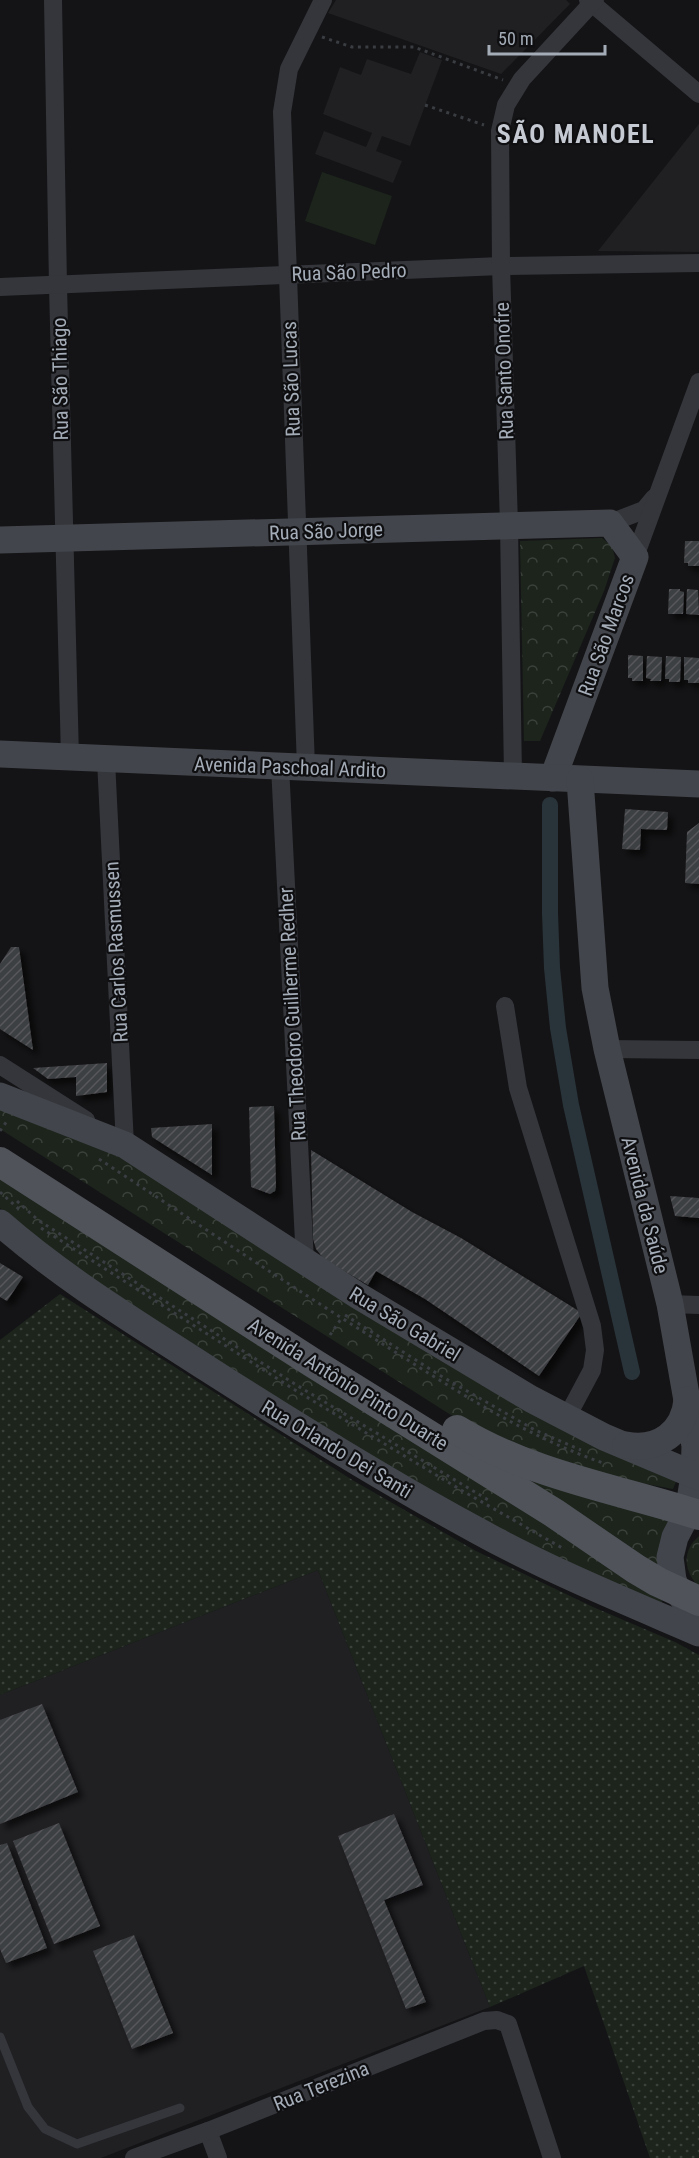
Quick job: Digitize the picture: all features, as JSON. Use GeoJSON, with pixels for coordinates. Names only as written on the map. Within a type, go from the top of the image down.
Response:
{"type":"FeatureCollection","features":[{"type":"Feature","properties":{"kind":"main road","name":"Rua São Jorge"},"geometry":{"type":"LineString","coordinates":[[0,540],[610,523]]}},
{"type":"Feature","properties":{"kind":"main road"},"geometry":{"type":"LineString","coordinates":[[610,523],[635,557]]}},
{"type":"Feature","properties":{"kind":"main road","name":"Rua São Marcos"},"geometry":{"type":"LineString","coordinates":[[557,766],[635,557]]}},
{"type":"Feature","properties":{"kind":"main road","name":"Avenida Paschoal Ardito"},"geometry":{"type":"LineString","coordinates":[[0,754],[513,776],[557,766],[580,780],[699,784]]}},
{"type":"Feature","properties":{"kind":"main road","name":"Avenida da Saúde"},"geometry":{"type":"LineString","coordinates":[[580,780],[595,988],[607,1049],[670,1304],[694,1446],[697,1477],[694,1513],[675,1536],[670,1557],[673,1580],[689,1597],[699,1620]]}},
{"type":"Feature","properties":{"kind":"main road","name":"Rua São Gabriel"},"geometry":{"type":"LineString","coordinates":[[0,1096],[125,1145],[305,1262],[453,1354],[567,1418],[617,1455],[697,1477]]}},
{"type":"Feature","properties":{"kind":"main road","name":"Avenida Antônio Pinto Duarte"},"geometry":{"type":"LineString","coordinates":[[0,1139],[313,1342],[474,1441],[528,1465],[694,1513]]}},
{"type":"Feature","properties":{"kind":"main road","name":"Avenida Antônio Pinto Duarte"},"geometry":{"type":"LineString","coordinates":[[0,1162],[302,1357],[555,1513],[636,1569],[689,1597]]}},
{"type":"Feature","properties":{"kind":"main road","name":"Rua Orlando Dei Santi"},"geometry":{"type":"LineString","coordinates":[[0,1223],[34,1253],[91,1293],[358,1464],[482,1533],[594,1589],[699,1633]]}},
{"type":"Feature","properties":{"kind":"main road"},"geometry":{"type":"LineString","coordinates":[[617,1455],[633,1446],[660,1441],[669,1436],[684,1418],[687,1398]]}},
{"type":"Feature","properties":{"kind":"street","name":"Rua São Thiago"},"geometry":{"type":"LineString","coordinates":[[53,0],[70,758]]}},
{"type":"Feature","properties":{"kind":"street","name":"Rua São Lucas"},"geometry":{"type":"LineString","coordinates":[[293,767],[296,532],[282,112],[289,69],[323,0]]}},
{"type":"Feature","properties":{"kind":"street","name":"Rua Santo Onofre"},"geometry":{"type":"LineString","coordinates":[[513,776],[500,131],[506,105],[522,79],[591,1]]}},
{"type":"Feature","properties":{"kind":"street"},"geometry":{"type":"LineString","coordinates":[[591,1],[699,94]]}},
{"type":"Feature","properties":{"kind":"street","name":"Rua São Pedro"},"geometry":{"type":"LineString","coordinates":[[0,287],[501,266],[699,263]]}},
{"type":"Feature","properties":{"kind":"street","name":"Rua São Marcos"},"geometry":{"type":"LineString","coordinates":[[635,557],[699,382]]}},
{"type":"Feature","properties":{"kind":"street","name":"Rua São Marcos"},"geometry":{"type":"LineString","coordinates":[[610,523],[644,510],[659,492]]}},
{"type":"Feature","properties":{"kind":"street","name":"Rua Carlos Rasmussen"},"geometry":{"type":"LineString","coordinates":[[106,759],[125,1145]]}},
{"type":"Feature","properties":{"kind":"street","name":"Rua Theodoro Guilherme Redher"},"geometry":{"type":"LineString","coordinates":[[293,767],[305,1262]]}},
{"type":"Feature","properties":{"kind":"street"},"geometry":{"type":"LineString","coordinates":[[505,1006],[518,1088],[592,1326],[595,1350],[592,1370],[567,1418]]}},
{"type":"Feature","properties":{"kind":"street"},"geometry":{"type":"LineString","coordinates":[[607,1049],[699,1050]]}},
{"type":"Feature","properties":{"kind":"street","name":"Rua São Gabriel"},"geometry":{"type":"LineString","coordinates":[[0,1065],[125,1145]]}},
{"type":"Feature","properties":{"kind":"street"},"geometry":{"type":"LineString","coordinates":[[670,1304],[699,1305]]}},
{"type":"Feature","properties":{"kind":"street","name":"Rua Terezina"},"geometry":{"type":"LineString","coordinates":[[134,2158],[208,2131],[484,2021],[497,2020],[508,2024],[552,2158]]}},
{"type":"Feature","properties":{"kind":"street"},"geometry":{"type":"LineString","coordinates":[[208,2131],[218,2158]]}},
{"type":"Feature","properties":{"kind":"lane"},"geometry":{"type":"LineString","coordinates":[[0,2037],[28,2107],[45,2129],[77,2144],[180,2108]]}},
{"type":"Feature","properties":{"kind":"path"},"geometry":{"type":"LineString","coordinates":[[306,32],[352,47],[414,47],[498,77],[516,89]]}},
{"type":"Feature","properties":{"kind":"path"},"geometry":{"type":"LineString","coordinates":[[425,105],[500,131]]}},
{"type":"Feature","properties":{"kind":"path"},"geometry":{"type":"LineString","coordinates":[[96,1157],[438,1380],[571,1452],[617,1455]]}},
{"type":"Feature","properties":{"kind":"path"},"geometry":{"type":"LineString","coordinates":[[0,1192],[35,1224],[295,1390],[568,1552]]}},
{"type":"Feature","properties":{"kind":"path"},"geometry":{"type":"LineString","coordinates":[[330,1335],[349,1307]]}},
{"type":"Feature","properties":{"kind":"shaded area"},"geometry":{"type":"Polygon","coordinates":[[[336,0],[566,0],[570,4],[501,74],[328,13],[336,0]]]}},
{"type":"Feature","properties":{"kind":"shaded area"},"geometry":{"type":"Polygon","coordinates":[[[420,52],[442,60],[410,146],[382,136],[376,151],[402,161],[393,183],[315,154],[324,131],[366,147],[372,133],[323,114],[340,67],[361,75],[367,59],[411,74],[420,52]]]}},
{"type":"Feature","properties":{"kind":"shaded area"},"geometry":{"type":"Polygon","coordinates":[[[699,124],[699,252],[598,251],[699,124]]]}},
{"type":"Feature","properties":{"kind":"shaded area"},"geometry":{"type":"Polygon","coordinates":[[[318,1570],[490,2007],[101,2158],[0,2158],[0,1695],[318,1570]]]}},
{"type":"Feature","properties":{"kind":"green space"},"geometry":{"type":"Polygon","coordinates":[[[322,172],[392,196],[375,245],[305,221],[322,172]]]}},
{"type":"Feature","properties":{"kind":"green space"},"geometry":{"type":"Polygon","coordinates":[[[602,538],[612,546],[615,558],[604,591],[540,741],[524,741],[520,541],[602,538]]]}},
{"type":"Feature","properties":{"kind":"green space"},"geometry":{"type":"Polygon","coordinates":[[[0,1104],[98,1145],[677,1479],[673,1489],[581,1472],[483,1434],[0,1129],[0,1104]]]}},
{"type":"Feature","properties":{"kind":"green space"},"geometry":{"type":"Polygon","coordinates":[[[0,1171],[663,1598],[661,1605],[487,1525],[364,1454],[103,1286],[42,1244],[0,1208],[0,1171]]]}},
{"type":"Feature","properties":{"kind":"green space"},"geometry":{"type":"Polygon","coordinates":[[[60,1294],[354,1481],[476,1551],[699,1655],[699,2158],[650,2158],[584,1966],[490,2007],[318,1570],[0,1695],[0,1340],[60,1294]]]}},
{"type":"Feature","properties":{"kind":"green space"},"geometry":{"type":"Polygon","coordinates":[[[478,1452],[673,1522],[659,1564],[653,1567],[478,1452]]]}},
{"type":"Feature","properties":{"kind":"green space"},"geometry":{"type":"Polygon","coordinates":[[[699,1536],[699,1587],[690,1575],[687,1555],[689,1548],[699,1536]]]}},
{"type":"Feature","properties":{"kind":"building"},"geometry":{"type":"Polygon","coordinates":[[[685,541],[699,541],[699,566],[688,566],[688,563],[684,563],[685,541]]]}},
{"type":"Feature","properties":{"kind":"building"},"geometry":{"type":"Polygon","coordinates":[[[669,589],[680,589],[684,592],[683,614],[668,614],[669,589]]]}},
{"type":"Feature","properties":{"kind":"building"},"geometry":{"type":"Polygon","coordinates":[[[687,589],[698,590],[699,615],[686,614],[687,589]]]}},
{"type":"Feature","properties":{"kind":"building"},"geometry":{"type":"Polygon","coordinates":[[[628,655],[643,656],[643,681],[632,681],[632,678],[628,678],[628,655]]]}},
{"type":"Feature","properties":{"kind":"building"},"geometry":{"type":"Polygon","coordinates":[[[647,656],[662,657],[661,681],[650,681],[651,679],[646,678],[647,656]]]}},
{"type":"Feature","properties":{"kind":"building"},"geometry":{"type":"Polygon","coordinates":[[[666,656],[681,657],[680,682],[669,682],[669,679],[665,679],[666,656]]]}},
{"type":"Feature","properties":{"kind":"building"},"geometry":{"type":"Polygon","coordinates":[[[684,657],[699,658],[699,683],[688,683],[688,680],[684,680],[684,657]]]}},
{"type":"Feature","properties":{"kind":"building"},"geometry":{"type":"Polygon","coordinates":[[[625,809],[668,812],[667,830],[641,829],[640,850],[622,849],[625,809]]]}},
{"type":"Feature","properties":{"kind":"building"},"geometry":{"type":"Polygon","coordinates":[[[699,823],[699,884],[685,883],[687,832],[699,823]]]}},
{"type":"Feature","properties":{"kind":"building"},"geometry":{"type":"Polygon","coordinates":[[[11,947],[19,947],[33,1050],[0,1029],[0,964],[11,947]]]}},
{"type":"Feature","properties":{"kind":"building"},"geometry":{"type":"Polygon","coordinates":[[[107,1063],[107,1092],[76,1096],[76,1077],[48,1079],[33,1068],[107,1063]]]}},
{"type":"Feature","properties":{"kind":"building"},"geometry":{"type":"Polygon","coordinates":[[[274,1106],[276,1187],[275,1191],[270,1194],[251,1187],[249,1107],[274,1106]]]}},
{"type":"Feature","properties":{"kind":"building"},"geometry":{"type":"Polygon","coordinates":[[[212,1124],[212,1175],[152,1137],[151,1128],[212,1124]]]}},
{"type":"Feature","properties":{"kind":"building"},"geometry":{"type":"Polygon","coordinates":[[[311,1150],[412,1212],[461,1238],[582,1313],[539,1376],[425,1299],[376,1271],[368,1285],[324,1259],[316,1249],[313,1239],[311,1150]]]}},
{"type":"Feature","properties":{"kind":"building"},"geometry":{"type":"Polygon","coordinates":[[[670,1196],[699,1198],[699,1218],[675,1216],[670,1196]]]}},
{"type":"Feature","properties":{"kind":"building"},"geometry":{"type":"Polygon","coordinates":[[[0,1263],[23,1277],[7,1301],[0,1297],[0,1263]]]}},
{"type":"Feature","properties":{"kind":"building"},"geometry":{"type":"Polygon","coordinates":[[[42,1704],[78,1792],[0,1824],[0,1720],[42,1704]]]}},
{"type":"Feature","properties":{"kind":"building"},"geometry":{"type":"Polygon","coordinates":[[[394,1814],[423,1885],[384,1900],[426,2002],[406,2009],[338,1836],[394,1814]]]}},
{"type":"Feature","properties":{"kind":"building"},"geometry":{"type":"Polygon","coordinates":[[[59,1823],[100,1926],[54,1944],[13,1841],[59,1823]]]}},
{"type":"Feature","properties":{"kind":"building"},"geometry":{"type":"Polygon","coordinates":[[[7,1843],[47,1948],[6,1963],[0,1949],[0,1845],[7,1843]]]}},
{"type":"Feature","properties":{"kind":"building"},"geometry":{"type":"Polygon","coordinates":[[[134,1935],[173,2033],[132,2049],[93,1951],[134,1935]]]}},
{"type":"Feature","properties":{"kind":"waterway"},"geometry":{"type":"LineString","coordinates":[[550,805],[550,913],[552,968],[558,1028],[571,1105],[632,1372]]}},
{"type":"Feature","properties":{"kind":"district","name":"SÃO MANOEL"},"geometry":{"type":"Point","coordinates":[576,134]}}]}
